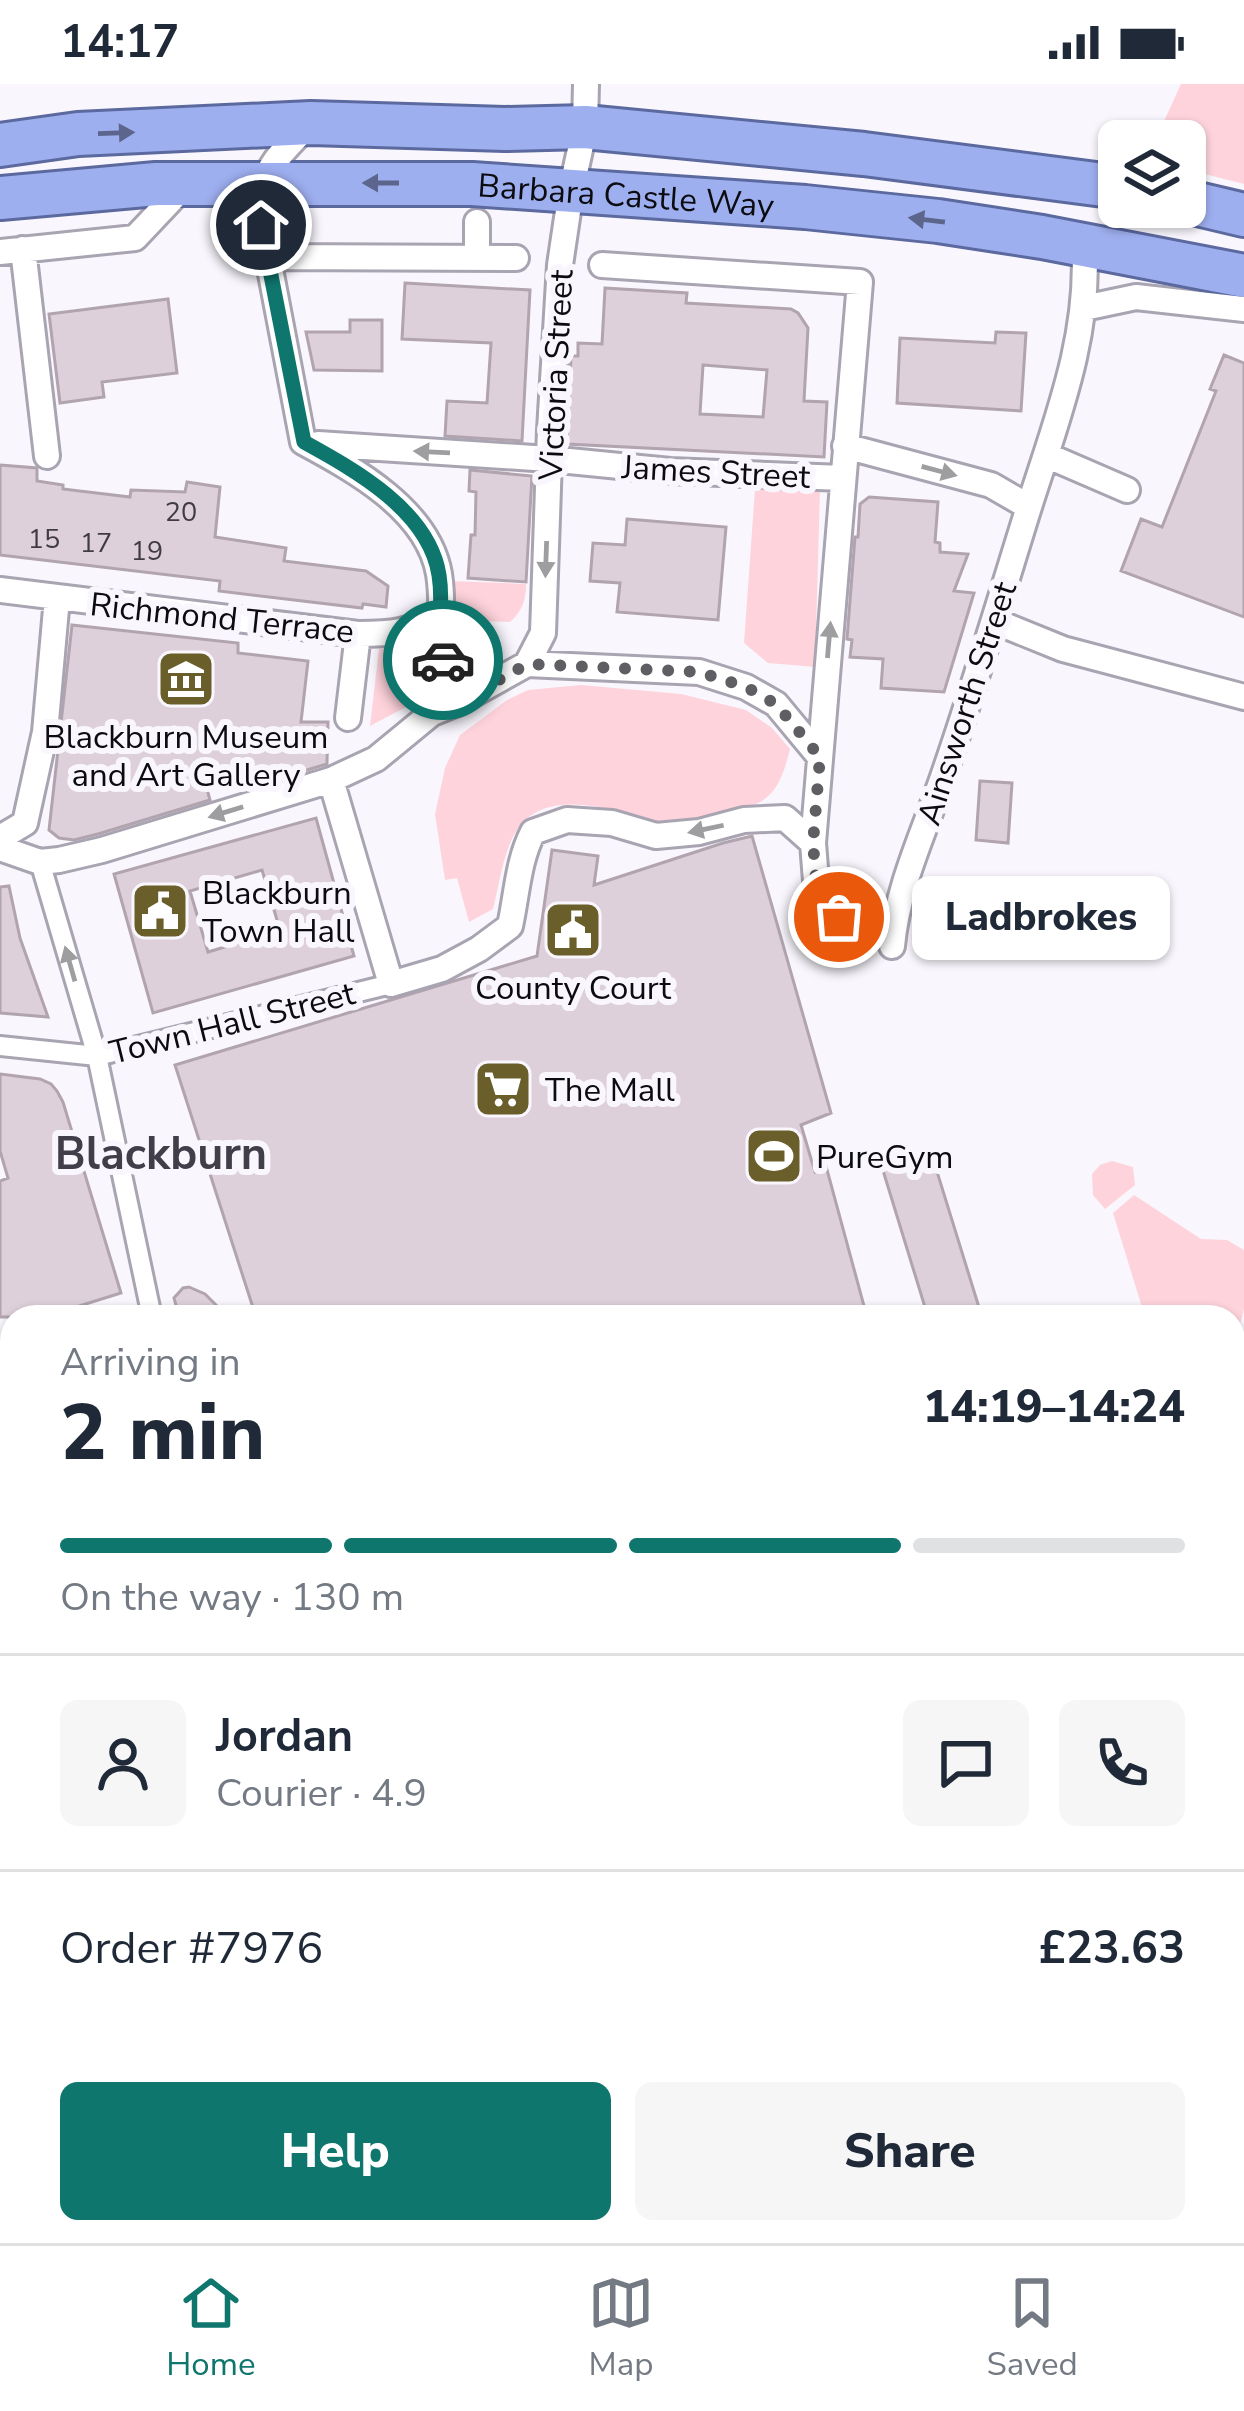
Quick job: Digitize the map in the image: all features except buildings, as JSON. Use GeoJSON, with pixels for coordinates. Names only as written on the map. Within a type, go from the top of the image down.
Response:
{"type":"FeatureCollection","features":[{"type":"Feature","properties":{"kind":"highway","name":"Barbara Castle Way"},"geometry":{"type":"LineString","coordinates":[[0,145],[78,134],[311,123],[482,128],[578,157],[599,170],[742,184],[805,207],[938,221],[1244,276]]}},
{"type":"Feature","properties":{"kind":"highway","name":"Barbara Castle Way"},"geometry":{"type":"LineString","coordinates":[[0,198],[186,184],[472,184],[578,157],[726,141],[978,167],[1098,185]]}},
{"type":"Feature","properties":{"kind":"highway"},"geometry":{"type":"LineString","coordinates":[[726,141],[813,169],[951,184],[1046,201],[1072,214],[1082,229],[1084,244]]}},
{"type":"Feature","properties":{"kind":"highway"},"geometry":{"type":"LineString","coordinates":[[1206,206],[1244,215]]}},
{"type":"Feature","properties":{"kind":"street","name":"Victoria Street"},"geometry":{"type":"LineString","coordinates":[[527,664],[543,633],[560,265],[586,84]]}},
{"type":"Feature","properties":{"kind":"street"},"geometry":{"type":"LineString","coordinates":[[311,123],[268,169],[262,183],[259,211],[266,257],[304,442],[370,483],[401,510],[434,557],[440,613],[432,713]]}},
{"type":"Feature","properties":{"kind":"street"},"geometry":{"type":"LineString","coordinates":[[47,456],[12,250],[135,238],[186,184]]}},
{"type":"Feature","properties":{"kind":"street"},"geometry":{"type":"LineString","coordinates":[[477,222],[477,258]]}},
{"type":"Feature","properties":{"kind":"street"},"geometry":{"type":"LineString","coordinates":[[634,268],[636,241]]}},
{"type":"Feature","properties":{"kind":"street","name":"Ainsworth Street"},"geometry":{"type":"LineString","coordinates":[[892,946],[895,914],[1062,406],[1084,308],[1084,244]]}},
{"type":"Feature","properties":{"kind":"street"},"geometry":{"type":"LineString","coordinates":[[266,257],[515,258]]}},
{"type":"Feature","properties":{"kind":"street"},"geometry":{"type":"LineString","coordinates":[[602,265],[860,282],[813,843],[818,906],[839,917],[865,920],[895,914]]}},
{"type":"Feature","properties":{"kind":"street"},"geometry":{"type":"LineString","coordinates":[[1084,308],[1136,297],[1244,309]]}},
{"type":"Feature","properties":{"kind":"street","name":"James Street"},"geometry":{"type":"LineString","coordinates":[[304,442],[670,471],[842,478]]}},
{"type":"Feature","properties":{"kind":"street"},"geometry":{"type":"LineString","coordinates":[[845,446],[991,485],[1029,507]]}},
{"type":"Feature","properties":{"kind":"street"},"geometry":{"type":"LineString","coordinates":[[1046,455],[1127,490]]}},
{"type":"Feature","properties":{"kind":"street","name":"Richmond Terrace"},"geometry":{"type":"LineString","coordinates":[[0,590],[358,634],[397,634],[440,613]]}},
{"type":"Feature","properties":{"kind":"street"},"geometry":{"type":"LineString","coordinates":[[0,838],[25,823],[45,732],[57,598]]}},
{"type":"Feature","properties":{"kind":"street"},"geometry":{"type":"LineString","coordinates":[[994,621],[1063,649],[1244,697]]}},
{"type":"Feature","properties":{"kind":"street"},"geometry":{"type":"LineString","coordinates":[[348,718],[358,634]]}},
{"type":"Feature","properties":{"kind":"street"},"geometry":{"type":"LineString","coordinates":[[436,650],[446,664],[490,685]]}},
{"type":"Feature","properties":{"kind":"street"},"geometry":{"type":"LineString","coordinates":[[0,848],[41,867],[331,780],[376,759],[432,713],[527,664],[699,672],[746,687],[776,704],[820,757]]}},
{"type":"Feature","properties":{"kind":"street"},"geometry":{"type":"LineString","coordinates":[[331,780],[391,984],[442,969],[510,926],[521,854],[533,832],[567,820],[612,823],[656,836],[784,818],[813,843]]}},
{"type":"Feature","properties":{"kind":"street"},"geometry":{"type":"LineString","coordinates":[[41,867],[97,1056],[149,1305]]}},
{"type":"Feature","properties":{"kind":"street","name":"Town Hall Street"},"geometry":{"type":"LineString","coordinates":[[0,1046],[97,1056],[391,984]]}},
{"type":"Feature","properties":{"kind":"shaded area"},"geometry":{"type":"Polygon","coordinates":[[[1181,84],[1244,84],[1244,184],[1206,174],[1206,120],[1165,120],[1181,84]]]}},
{"type":"Feature","properties":{"kind":"shaded area"},"geometry":{"type":"Polygon","coordinates":[[[755,489],[820,490],[815,667],[768,663],[744,643],[755,489]]]}},
{"type":"Feature","properties":{"kind":"shaded area"},"geometry":{"type":"Polygon","coordinates":[[[451,581],[526,584],[524,601],[510,622],[481,621],[460,641],[452,641],[451,581]]]}},
{"type":"Feature","properties":{"kind":"shaded area"},"geometry":{"type":"Polygon","coordinates":[[[397,648],[412,665],[416,693],[406,707],[370,726],[379,649],[397,648]]]}},
{"type":"Feature","properties":{"kind":"shaded area"},"geometry":{"type":"Polygon","coordinates":[[[581,685],[681,694],[746,710],[772,728],[790,749],[778,783],[751,806],[668,824],[651,824],[590,806],[543,809],[517,829],[493,909],[469,922],[457,878],[445,880],[435,814],[445,768],[460,735],[528,690],[581,685]]]}},
{"type":"Feature","properties":{"kind":"shaded area"},"geometry":{"type":"Polygon","coordinates":[[[1112,1161],[1133,1167],[1135,1185],[1105,1209],[1093,1195],[1092,1174],[1112,1161]]]}},
{"type":"Feature","properties":{"kind":"shaded area"},"geometry":{"type":"Polygon","coordinates":[[[1134,1195],[1201,1239],[1227,1240],[1244,1250],[1244,1305],[1141,1305],[1113,1213],[1134,1195]]]}},
{"type":"Feature","properties":{"kind":"way so far"},"geometry":{"type":"LineString","coordinates":[[443,660],[490,685],[527,664],[699,672],[746,687],[776,704],[820,757],[813,843],[818,906],[839,917]]}},
{"type":"Feature","properties":{"kind":"place","name":"Blackburn Museum and Art Gallery"},"geometry":{"type":"Point","coordinates":[186,679]}},
{"type":"Feature","properties":{"kind":"place","name":"Blackburn Town Hall"},"geometry":{"type":"Point","coordinates":[160,911]}},
{"type":"Feature","properties":{"kind":"place","name":"Ladbrokes"},"geometry":{"type":"Point","coordinates":[839,917]}},
{"type":"Feature","properties":{"kind":"place","name":"County Court"},"geometry":{"type":"Point","coordinates":[573,930]}},
{"type":"Feature","properties":{"kind":"place","name":"The Mall"},"geometry":{"type":"Point","coordinates":[503,1089]}},
{"type":"Feature","properties":{"kind":"place","name":"PureGym"},"geometry":{"type":"Point","coordinates":[774,1156]}},
{"type":"Feature","properties":{"kind":"district","name":"Blackburn"},"geometry":{"type":"Point","coordinates":[161,1153]}},
{"type":"Feature","properties":{"kind":"route"},"geometry":{"type":"LineString","coordinates":[[261,225],[304,442],[370,483],[419,530],[439,575],[436,650],[443,660]]}}]}
